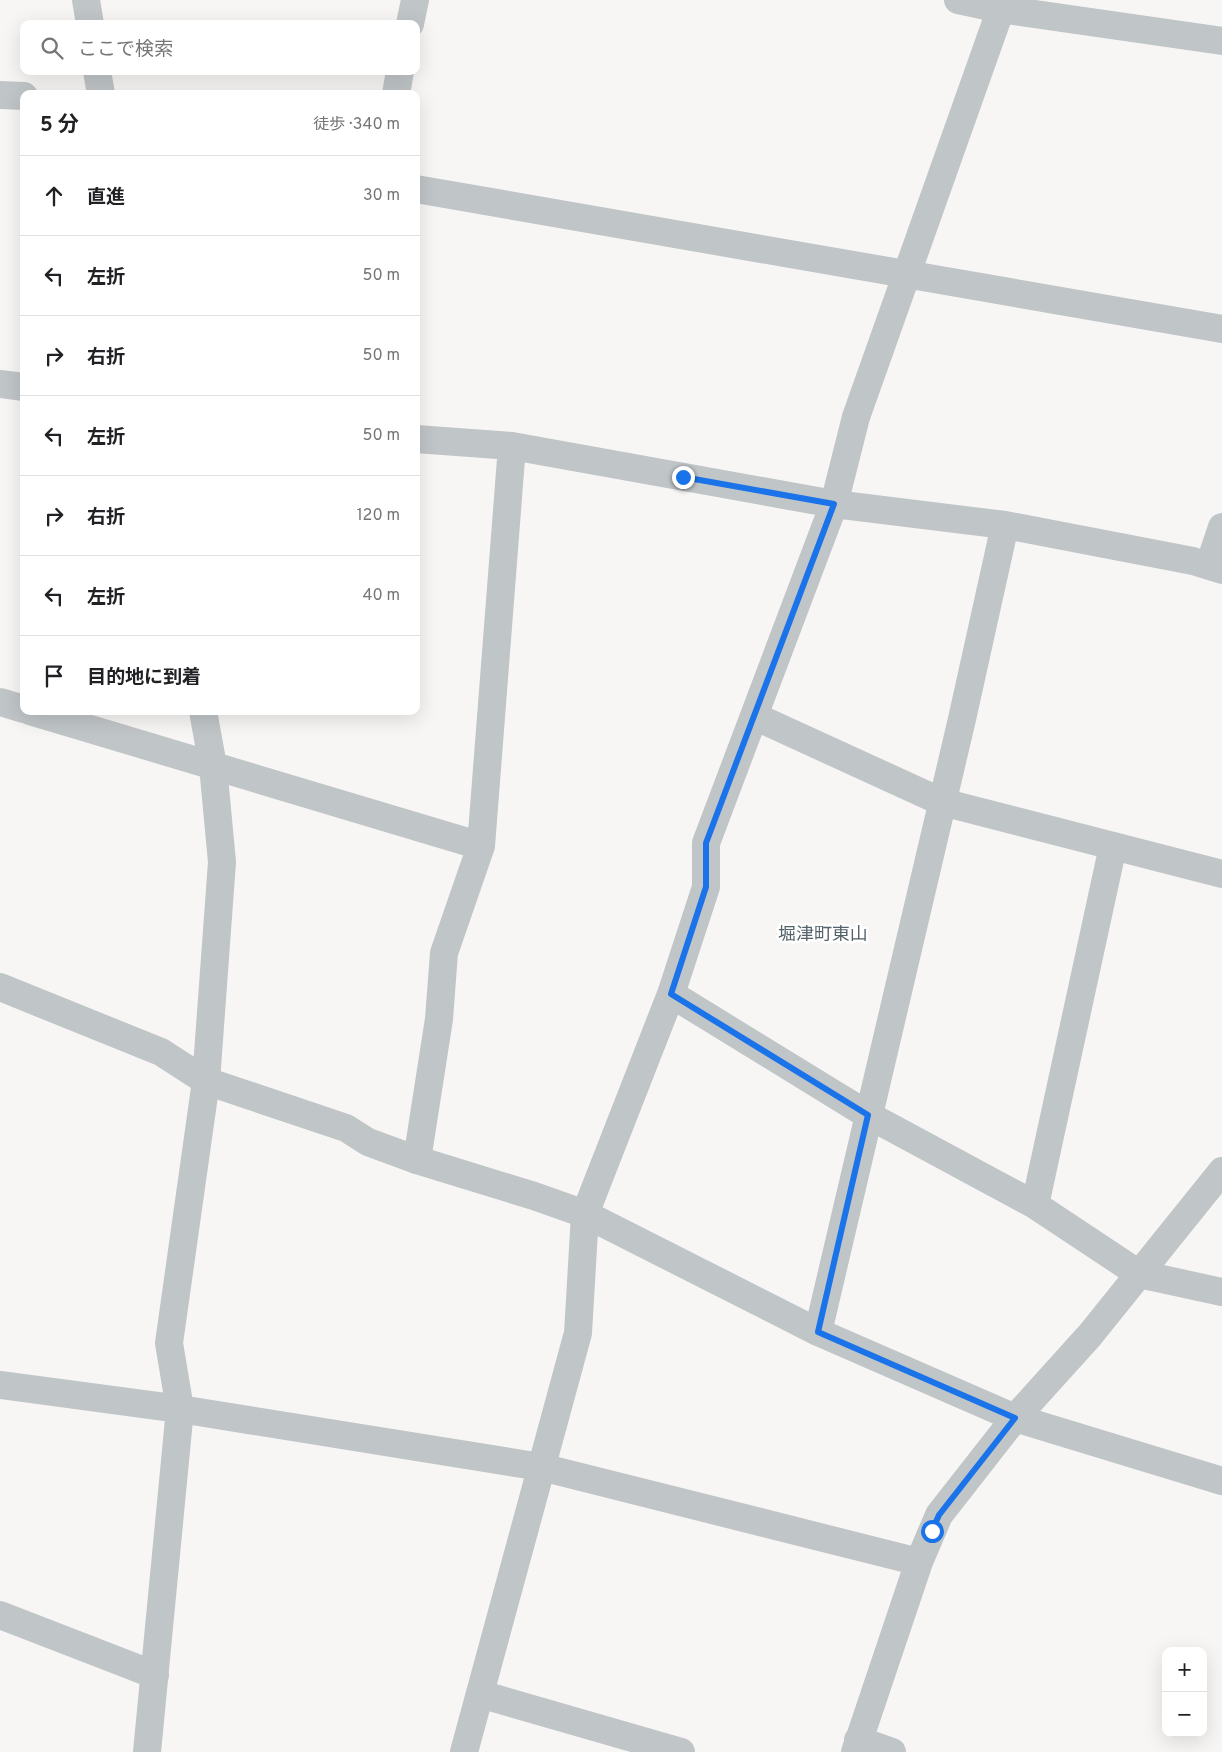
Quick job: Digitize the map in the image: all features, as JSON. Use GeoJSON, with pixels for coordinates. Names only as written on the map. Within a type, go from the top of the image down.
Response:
{"type":"FeatureCollection","features":[{"type":"Feature","properties":{"kind":"street"},"geometry":{"type":"LineString","coordinates":[[86,0],[89,20]]}},
{"type":"Feature","properties":{"kind":"street"},"geometry":{"type":"LineString","coordinates":[[411,20],[415,0]]}},
{"type":"Feature","properties":{"kind":"street"},"geometry":{"type":"LineString","coordinates":[[958,0],[1002,5],[1222,41]]}},
{"type":"Feature","properties":{"kind":"street"},"geometry":{"type":"LineString","coordinates":[[464,1752],[578,1332],[584,1214],[671,994],[706,887],[706,843],[834,504],[856,416],[1002,5]]}},
{"type":"Feature","properties":{"kind":"street"},"geometry":{"type":"LineString","coordinates":[[98,75],[100,90]]}},
{"type":"Feature","properties":{"kind":"street"},"geometry":{"type":"LineString","coordinates":[[397,90],[399,75]]}},
{"type":"Feature","properties":{"kind":"street"},"geometry":{"type":"LineString","coordinates":[[0,95],[20,96]]}},
{"type":"Feature","properties":{"kind":"street"},"geometry":{"type":"LineString","coordinates":[[420,190],[1222,329]]}},
{"type":"Feature","properties":{"kind":"street"},"geometry":{"type":"LineString","coordinates":[[0,384],[20,386]]}},
{"type":"Feature","properties":{"kind":"street"},"geometry":{"type":"LineString","coordinates":[[420,439],[512,446],[834,504],[1005,525],[1193,561],[1216,568],[1222,527]]}},
{"type":"Feature","properties":{"kind":"street"},"geometry":{"type":"LineString","coordinates":[[417,1160],[439,1019],[444,953],[482,846],[512,446]]}},
{"type":"Feature","properties":{"kind":"street"},"geometry":{"type":"LineString","coordinates":[[818,1332],[1005,525]]}},
{"type":"Feature","properties":{"kind":"street"},"geometry":{"type":"LineString","coordinates":[[0,702],[20,709]]}},
{"type":"Feature","properties":{"kind":"street"},"geometry":{"type":"LineString","coordinates":[[43,715],[482,846]]}},
{"type":"Feature","properties":{"kind":"street"},"geometry":{"type":"LineString","coordinates":[[147,1752],[180,1410],[169,1343],[206,1081],[222,862],[213,766],[204,715]]}},
{"type":"Feature","properties":{"kind":"street"},"geometry":{"type":"LineString","coordinates":[[754,716],[942,802],[1222,874]]}},
{"type":"Feature","properties":{"kind":"street"},"geometry":{"type":"LineString","coordinates":[[1035,1205],[1113,846]]}},
{"type":"Feature","properties":{"kind":"street"},"geometry":{"type":"LineString","coordinates":[[0,987],[161,1052],[206,1081],[346,1128],[368,1142],[417,1160],[534,1196],[584,1214],[818,1332],[1015,1418],[1222,1481]]}},
{"type":"Feature","properties":{"kind":"street"},"geometry":{"type":"LineString","coordinates":[[671,994],[868,1115],[1035,1205],[1139,1274],[1222,1292]]}},
{"type":"Feature","properties":{"kind":"street"},"geometry":{"type":"LineString","coordinates":[[892,1752],[857,1746],[919,1562],[939,1515],[1015,1418],[1090,1335],[1222,1171]]}},
{"type":"Feature","properties":{"kind":"street"},"geometry":{"type":"LineString","coordinates":[[0,1385],[180,1410],[541,1468],[919,1562]]}},
{"type":"Feature","properties":{"kind":"street"},"geometry":{"type":"LineString","coordinates":[[0,1615],[155,1676]]}},
{"type":"Feature","properties":{"kind":"street"},"geometry":{"type":"LineString","coordinates":[[480,1694],[681,1752]]}},
{"type":"Feature","properties":{"kind":"district","name":"堀津町東山"},"geometry":{"type":"Point","coordinates":[823,934]}},
{"type":"Feature","properties":{"kind":"route"},"geometry":{"type":"LineString","coordinates":[[683,477],[834,504],[706,843],[706,887],[671,994],[868,1115],[818,1332],[1015,1418],[939,1515],[932,1531]]}}]}
